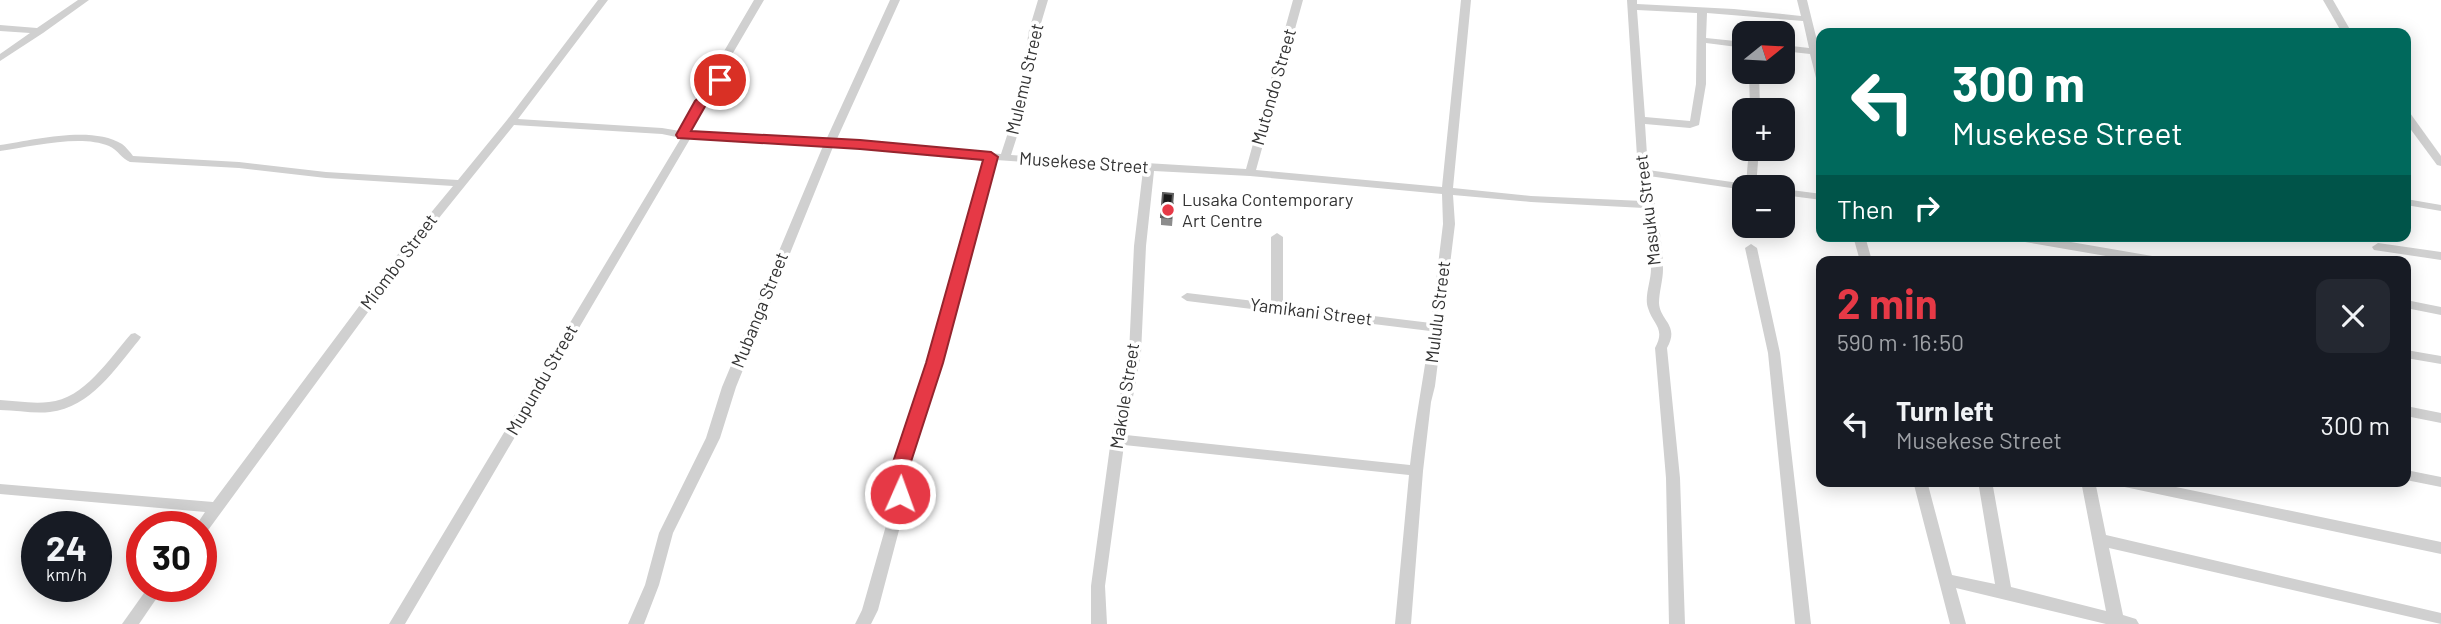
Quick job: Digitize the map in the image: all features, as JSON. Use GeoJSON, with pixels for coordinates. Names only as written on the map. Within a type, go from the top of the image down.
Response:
{"type":"FeatureCollection","features":[{"type":"Feature","properties":{"kind":"street"},"geometry":{"type":"LineString","coordinates":[[0,58],[84,0]]}},
{"type":"Feature","properties":{"kind":"street","name":"Miombo Street"},"geometry":{"type":"LineString","coordinates":[[217,509],[414,241],[512,122],[603,0]]}},
{"type":"Feature","properties":{"kind":"street","name":"Mupundu Street"},"geometry":{"type":"LineString","coordinates":[[397,624],[519,421],[685,136],[702,101],[718,85],[719,70],[759,0]]}},
{"type":"Feature","properties":{"kind":"street","name":"Mubanga Street"},"geometry":{"type":"LineString","coordinates":[[636,624],[652,585],[666,533],[713,438],[729,387],[829,144],[895,0]]}},
{"type":"Feature","properties":{"kind":"street","name":"Mulemu Street"},"geometry":{"type":"LineString","coordinates":[[1005,158],[1023,102],[1034,30],[1043,0]]}},
{"type":"Feature","properties":{"kind":"street","name":"Mutondo Street"},"geometry":{"type":"LineString","coordinates":[[1250,173],[1270,93],[1298,0]]}},
{"type":"Feature","properties":{"kind":"street","name":"Mululu Street"},"geometry":{"type":"LineString","coordinates":[[1403,624],[1416,471],[1449,224],[1447,191],[1466,0]]}},
{"type":"Feature","properties":{"kind":"street"},"geometry":{"type":"LineString","coordinates":[[1802,0],[1816,59]]}},
{"type":"Feature","properties":{"kind":"street"},"geometry":{"type":"LineString","coordinates":[[2328,0],[2344,28]]}},
{"type":"Feature","properties":{"kind":"street"},"geometry":{"type":"LineString","coordinates":[[1632,4],[1807,19]]}},
{"type":"Feature","properties":{"kind":"street","name":"Masuku Street"},"geometry":{"type":"LineString","coordinates":[[1632,4],[1643,172],[1654,231],[1657,270],[1653,306],[1666,329],[1661,348],[1673,478],[1677,624]]}},
{"type":"Feature","properties":{"kind":"street"},"geometry":{"type":"LineString","coordinates":[[1641,120],[1690,125],[1695,123],[1701,84],[1702,10]]}},
{"type":"Feature","properties":{"kind":"street"},"geometry":{"type":"LineString","coordinates":[[0,28],[40,31]]}},
{"type":"Feature","properties":{"kind":"street"},"geometry":{"type":"LineString","coordinates":[[1701,40],[1732,44]]}},
{"type":"Feature","properties":{"kind":"street"},"geometry":{"type":"LineString","coordinates":[[1796,49],[1814,51]]}},
{"type":"Feature","properties":{"kind":"street","name":"Musekese Street"},"geometry":{"type":"LineString","coordinates":[[512,122],[1250,173],[1447,191],[1648,205]]}},
{"type":"Feature","properties":{"kind":"street"},"geometry":{"type":"LineString","coordinates":[[2411,122],[2441,163]]}},
{"type":"Feature","properties":{"kind":"street"},"geometry":{"type":"LineString","coordinates":[[0,148],[66,139],[100,140],[119,146],[130,159],[150,162],[189,162],[326,175],[461,183]]}},
{"type":"Feature","properties":{"kind":"street"},"geometry":{"type":"LineString","coordinates":[[863,624],[870,610],[896,515],[901,461],[935,363],[991,157]]}},
{"type":"Feature","properties":{"kind":"street","name":"Makole Street"},"geometry":{"type":"LineString","coordinates":[[1099,624],[1098,586],[1118,439],[1135,353],[1140,247],[1149,168]]}},
{"type":"Feature","properties":{"kind":"street"},"geometry":{"type":"LineString","coordinates":[[1643,172],[1732,185]]}},
{"type":"Feature","properties":{"kind":"street"},"geometry":{"type":"LineString","coordinates":[[1795,194],[1816,196]]}},
{"type":"Feature","properties":{"kind":"street"},"geometry":{"type":"LineString","coordinates":[[2411,203],[2441,208]]}},
{"type":"Feature","properties":{"kind":"street"},"geometry":{"type":"LineString","coordinates":[[1277,237],[1277,308]]}},
{"type":"Feature","properties":{"kind":"street"},"geometry":{"type":"LineString","coordinates":[[2048,242],[2129,256]]}},
{"type":"Feature","properties":{"kind":"street"},"geometry":{"type":"LineString","coordinates":[[2378,247],[2441,256]]}},
{"type":"Feature","properties":{"kind":"street"},"geometry":{"type":"LineString","coordinates":[[1751,248],[1774,353],[1803,624]]}},
{"type":"Feature","properties":{"kind":"street","name":"Yamikani Street"},"geometry":{"type":"LineString","coordinates":[[1187,297],[1436,328]]}},
{"type":"Feature","properties":{"kind":"street"},"geometry":{"type":"LineString","coordinates":[[2411,305],[2441,311]]}},
{"type":"Feature","properties":{"kind":"street"},"geometry":{"type":"LineString","coordinates":[[3,408],[44,408],[69,402],[103,374],[135,337]]}},
{"type":"Feature","properties":{"kind":"street"},"geometry":{"type":"LineString","coordinates":[[2411,355],[2441,360]]}},
{"type":"Feature","properties":{"kind":"street"},"geometry":{"type":"LineString","coordinates":[[2411,412],[2441,418]]}},
{"type":"Feature","properties":{"kind":"street"},"geometry":{"type":"LineString","coordinates":[[1118,439],[1416,471]]}},
{"type":"Feature","properties":{"kind":"street"},"geometry":{"type":"LineString","coordinates":[[2411,476],[2441,482]]}},
{"type":"Feature","properties":{"kind":"street"},"geometry":{"type":"LineString","coordinates":[[1922,487],[1958,624]]}},
{"type":"Feature","properties":{"kind":"street"},"geometry":{"type":"LineString","coordinates":[[1985,487],[2004,592]]}},
{"type":"Feature","properties":{"kind":"street"},"geometry":{"type":"LineString","coordinates":[[1946,580],[2123,622],[2089,487]]}},
{"type":"Feature","properties":{"kind":"street"},"geometry":{"type":"LineString","coordinates":[[2149,487],[2441,548]]}},
{"type":"Feature","properties":{"kind":"street"},"geometry":{"type":"LineString","coordinates":[[0,489],[217,509]]}},
{"type":"Feature","properties":{"kind":"street"},"geometry":{"type":"LineString","coordinates":[[2101,540],[2441,619]]}},
{"type":"Feature","properties":{"kind":"street"},"geometry":{"type":"LineString","coordinates":[[130,624],[146,602]]}},
{"type":"Feature","properties":{"kind":"building"},"geometry":{"type":"Polygon","coordinates":[[[1163,193],[1173,194],[1171,218],[1161,217],[1163,193]]]}},
{"type":"Feature","properties":{"kind":"place","name":"Lusaka Contemporary Art Centre"},"geometry":{"type":"Point","coordinates":[1168,210]}},
{"type":"Feature","properties":{"kind":"route"},"geometry":{"type":"LineString","coordinates":[[720,80],[702,101],[683,135],[860,145],[991,157],[935,363],[904,451],[899,471],[900,494]]}}]}
